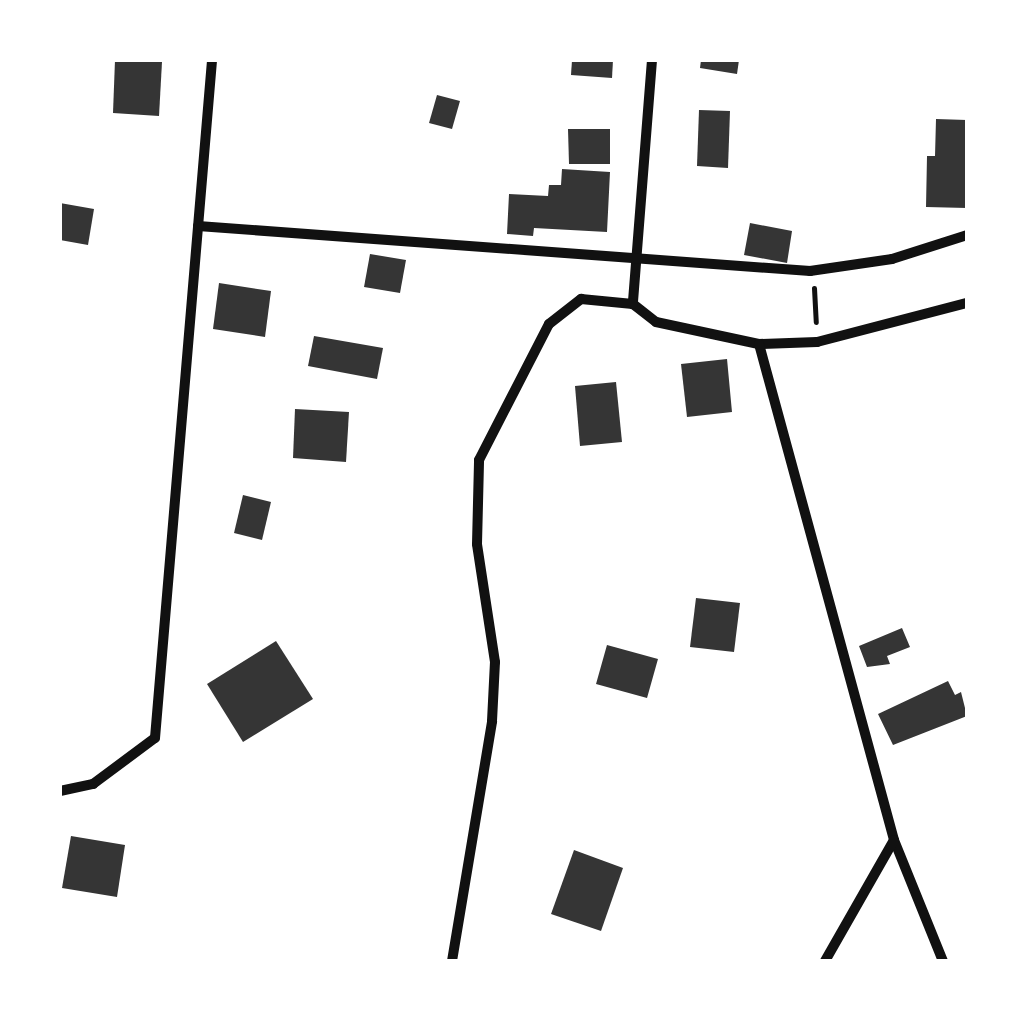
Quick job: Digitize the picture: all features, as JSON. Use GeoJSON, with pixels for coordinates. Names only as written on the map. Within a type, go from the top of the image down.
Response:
{"type":"FeatureCollection","features":[{"type":"Feature","properties":{"kind":"street"},"geometry":{"type":"LineString","coordinates":[[60,791],[93,784],[155,738],[212,60]]}},
{"type":"Feature","properties":{"kind":"street"},"geometry":{"type":"LineString","coordinates":[[633,304],[652,60]]}},
{"type":"Feature","properties":{"kind":"street"},"geometry":{"type":"LineString","coordinates":[[198,226],[635,255],[810,271],[892,260],[967,235]]}},
{"type":"Feature","properties":{"kind":"street"},"geometry":{"type":"LineString","coordinates":[[452,961],[492,722],[494,662],[478,544],[478,460],[549,324],[581,299],[633,304],[656,322],[759,344],[817,342],[967,302]]}},
{"type":"Feature","properties":{"kind":"street"},"geometry":{"type":"LineString","coordinates":[[759,344],[894,840],[943,961]]}},
{"type":"Feature","properties":{"kind":"street"},"geometry":{"type":"LineString","coordinates":[[824,961],[894,840]]}},
{"type":"Feature","properties":{"kind":"path"},"geometry":{"type":"LineString","coordinates":[[810,271],[817,342]]}},
{"type":"Feature","properties":{"kind":"building"},"geometry":{"type":"Polygon","coordinates":[[[115,60],[162,62],[159,116],[113,113],[115,60]]]}},
{"type":"Feature","properties":{"kind":"building"},"geometry":{"type":"Polygon","coordinates":[[[572,60],[613,60],[612,78],[571,75],[572,60]]]}},
{"type":"Feature","properties":{"kind":"building"},"geometry":{"type":"Polygon","coordinates":[[[701,60],[739,60],[737,74],[700,68],[701,60]]]}},
{"type":"Feature","properties":{"kind":"building"},"geometry":{"type":"Polygon","coordinates":[[[437,95],[460,101],[452,129],[429,123],[437,95]]]}},
{"type":"Feature","properties":{"kind":"building"},"geometry":{"type":"Polygon","coordinates":[[[699,110],[730,111],[728,168],[697,166],[699,110]]]}},
{"type":"Feature","properties":{"kind":"building"},"geometry":{"type":"Polygon","coordinates":[[[936,119],[967,120],[967,208],[926,207],[927,156],[935,156],[936,119]]]}},
{"type":"Feature","properties":{"kind":"building"},"geometry":{"type":"Polygon","coordinates":[[[568,129],[610,129],[610,164],[569,164],[568,129]]]}},
{"type":"Feature","properties":{"kind":"building"},"geometry":{"type":"Polygon","coordinates":[[[562,169],[610,172],[607,232],[534,228],[533,236],[507,234],[509,194],[548,196],[549,185],[561,185],[562,169]]]}},
{"type":"Feature","properties":{"kind":"building"},"geometry":{"type":"Polygon","coordinates":[[[60,203],[94,209],[88,245],[60,240],[60,203]]]}},
{"type":"Feature","properties":{"kind":"building"},"geometry":{"type":"Polygon","coordinates":[[[750,223],[792,231],[787,263],[744,255],[750,223]]]}},
{"type":"Feature","properties":{"kind":"building"},"geometry":{"type":"Polygon","coordinates":[[[370,254],[406,260],[400,293],[364,287],[370,254]]]}},
{"type":"Feature","properties":{"kind":"building"},"geometry":{"type":"Polygon","coordinates":[[[219,283],[271,291],[265,337],[213,329],[219,283]]]}},
{"type":"Feature","properties":{"kind":"building"},"geometry":{"type":"Polygon","coordinates":[[[314,336],[383,348],[377,379],[308,366],[314,336]]]}},
{"type":"Feature","properties":{"kind":"building"},"geometry":{"type":"Polygon","coordinates":[[[727,359],[732,412],[687,417],[681,364],[727,359]]]}},
{"type":"Feature","properties":{"kind":"building"},"geometry":{"type":"Polygon","coordinates":[[[616,382],[622,442],[580,446],[575,386],[616,382]]]}},
{"type":"Feature","properties":{"kind":"building"},"geometry":{"type":"Polygon","coordinates":[[[295,409],[349,412],[346,462],[293,458],[295,409]]]}},
{"type":"Feature","properties":{"kind":"building"},"geometry":{"type":"Polygon","coordinates":[[[243,495],[271,502],[262,540],[234,533],[243,495]]]}},
{"type":"Feature","properties":{"kind":"building"},"geometry":{"type":"Polygon","coordinates":[[[696,598],[740,603],[734,652],[690,647],[696,598]]]}},
{"type":"Feature","properties":{"kind":"building"},"geometry":{"type":"Polygon","coordinates":[[[902,628],[910,647],[887,656],[890,664],[867,667],[859,646],[902,628]]]}},
{"type":"Feature","properties":{"kind":"building"},"geometry":{"type":"Polygon","coordinates":[[[276,641],[313,699],[243,742],[207,684],[276,641]]]}},
{"type":"Feature","properties":{"kind":"building"},"geometry":{"type":"Polygon","coordinates":[[[607,645],[658,659],[647,698],[596,684],[607,645]]]}},
{"type":"Feature","properties":{"kind":"building"},"geometry":{"type":"Polygon","coordinates":[[[948,681],[955,695],[961,692],[967,716],[893,745],[878,714],[948,681]]]}},
{"type":"Feature","properties":{"kind":"building"},"geometry":{"type":"Polygon","coordinates":[[[71,836],[125,845],[117,897],[62,888],[71,836]]]}},
{"type":"Feature","properties":{"kind":"building"},"geometry":{"type":"Polygon","coordinates":[[[574,850],[623,868],[601,931],[551,914],[574,850]]]}}]}
